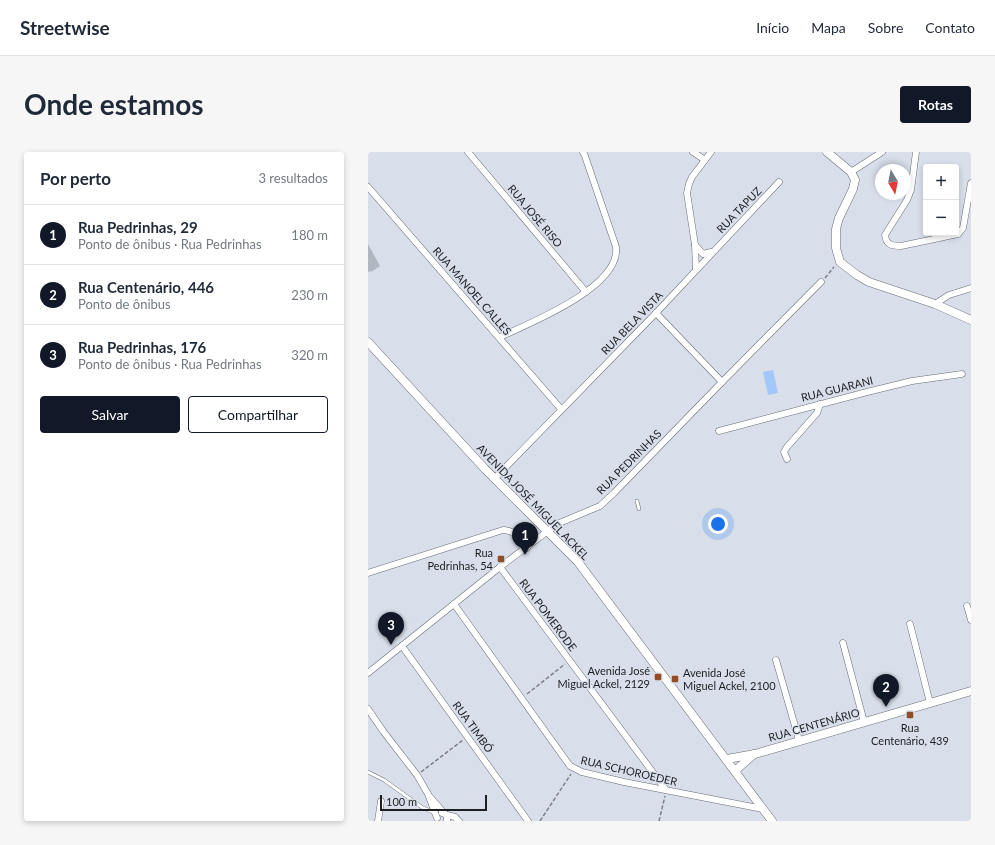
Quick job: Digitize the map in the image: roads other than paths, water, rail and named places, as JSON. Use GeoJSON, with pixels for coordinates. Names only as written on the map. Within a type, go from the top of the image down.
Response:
{"type":"FeatureCollection","features":[{"type":"Feature","properties":{"kind":"street","name":"RUA JOSÉ RISO"},"geometry":{"type":"LineString","coordinates":[[468,152],[586,292]]}},
{"type":"Feature","properties":{"kind":"street"},"geometry":{"type":"LineString","coordinates":[[693,152],[705,160]]}},
{"type":"Feature","properties":{"kind":"street"},"geometry":{"type":"LineString","coordinates":[[696,269],[695,245],[687,193],[692,177],[711,152]]}},
{"type":"Feature","properties":{"kind":"street"},"geometry":{"type":"LineString","coordinates":[[827,152],[851,172],[855,180],[853,189],[836,229],[836,248],[840,262],[856,275],[869,282],[935,304],[971,320]]}},
{"type":"Feature","properties":{"kind":"street"},"geometry":{"type":"LineString","coordinates":[[851,172],[882,152]]}},
{"type":"Feature","properties":{"kind":"street"},"geometry":{"type":"LineString","coordinates":[[916,152],[911,190],[907,200],[885,235],[886,241],[891,246],[901,246],[958,234],[963,228],[971,182]]}},
{"type":"Feature","properties":{"kind":"street"},"geometry":{"type":"LineString","coordinates":[[500,337],[558,309],[586,292],[613,266],[617,254],[616,247],[586,153]]}},
{"type":"Feature","properties":{"kind":"street","name":"RUA TAPUZ"},"geometry":{"type":"LineString","coordinates":[[696,269],[779,182]]}},
{"type":"Feature","properties":{"kind":"street","name":"RUA MANOEL CALLES"},"geometry":{"type":"LineString","coordinates":[[368,187],[561,408]]}},
{"type":"Feature","properties":{"kind":"street"},"geometry":{"type":"LineString","coordinates":[[695,245],[703,254],[713,252]]}},
{"type":"Feature","properties":{"kind":"street","name":"RUA BELA VISTA"},"geometry":{"type":"LineString","coordinates":[[494,479],[561,408],[656,313],[696,269]]}},
{"type":"Feature","properties":{"kind":"street","name":"RUA PEDRINHAS"},"geometry":{"type":"LineString","coordinates":[[368,673],[500,567],[547,532],[562,522],[600,506],[821,282]]}},
{"type":"Feature","properties":{"kind":"street"},"geometry":{"type":"LineString","coordinates":[[935,304],[949,295],[971,288]]}},
{"type":"Feature","properties":{"kind":"street"},"geometry":{"type":"LineString","coordinates":[[656,313],[722,382]]}},
{"type":"Feature","properties":{"kind":"street","name":"AVENIDA JOSÉ MIGUEL ACKEL"},"geometry":{"type":"LineString","coordinates":[[368,342],[494,479],[578,562],[772,821]]}},
{"type":"Feature","properties":{"kind":"street","name":"RUA GUARANI"},"geometry":{"type":"LineString","coordinates":[[719,431],[912,381],[962,374]]}},
{"type":"Feature","properties":{"kind":"street"},"geometry":{"type":"LineString","coordinates":[[787,459],[784,452],[787,447],[817,414],[820,404]]}},
{"type":"Feature","properties":{"kind":"street"},"geometry":{"type":"LineString","coordinates":[[368,573],[503,530],[509,530],[527,548]]}},
{"type":"Feature","properties":{"kind":"street","name":"RUA POMERODE"},"geometry":{"type":"LineString","coordinates":[[500,567],[666,790]]}},
{"type":"Feature","properties":{"kind":"street","name":"RUA SCHOROEDER"},"geometry":{"type":"LineString","coordinates":[[454,604],[566,762],[574,769],[617,780],[763,809]]}},
{"type":"Feature","properties":{"kind":"street"},"geometry":{"type":"LineString","coordinates":[[967,606],[971,620]]}},
{"type":"Feature","properties":{"kind":"street"},"geometry":{"type":"LineString","coordinates":[[910,624],[930,703]]}},
{"type":"Feature","properties":{"kind":"street"},"geometry":{"type":"LineString","coordinates":[[843,643],[864,722]]}},
{"type":"Feature","properties":{"kind":"street","name":"RUA TIMBÓ"},"geometry":{"type":"LineString","coordinates":[[402,646],[528,821]]}},
{"type":"Feature","properties":{"kind":"street"},"geometry":{"type":"LineString","coordinates":[[776,660],[799,740]]}},
{"type":"Feature","properties":{"kind":"street","name":"RUA CENTENÁRIO"},"geometry":{"type":"LineString","coordinates":[[727,759],[755,754],[971,691]]}},
{"type":"Feature","properties":{"kind":"street"},"geometry":{"type":"LineString","coordinates":[[368,710],[417,775],[428,794],[437,817],[440,813],[447,817],[455,817],[459,821]]}},
{"type":"Feature","properties":{"kind":"street","name":"RUA CENTENÁRIO"},"geometry":{"type":"LineString","coordinates":[[735,771],[755,754]]}},
{"type":"Feature","properties":{"kind":"street"},"geometry":{"type":"LineString","coordinates":[[428,794],[447,817]]}},
{"type":"Feature","properties":{"kind":"street"},"geometry":{"type":"LineString","coordinates":[[378,821],[382,801]]}},
{"type":"Feature","properties":{"kind":"lane"},"geometry":{"type":"LineString","coordinates":[[637,501],[639,509]]}},
{"type":"Feature","properties":{"kind":"lane"},"geometry":{"type":"LineString","coordinates":[[368,772],[384,780],[437,817]]}},
{"type":"Feature","properties":{"kind":"place","name":"Rua Pedrinhas, 29"},"geometry":{"type":"Point","coordinates":[525,555]}},
{"type":"Feature","properties":{"kind":"place","name":"Rua Pedrinhas, 54"},"geometry":{"type":"Point","coordinates":[501,559]}},
{"type":"Feature","properties":{"kind":"place","name":"Rua Pedrinhas, 176"},"geometry":{"type":"Point","coordinates":[391,645]}},
{"type":"Feature","properties":{"kind":"place","name":"Avenida José Miguel Ackel, 2129"},"geometry":{"type":"Point","coordinates":[658,677]}},
{"type":"Feature","properties":{"kind":"place","name":"Avenida José Miguel Ackel, 2100"},"geometry":{"type":"Point","coordinates":[675,679]}},
{"type":"Feature","properties":{"kind":"place","name":"Rua Centenário, 446"},"geometry":{"type":"Point","coordinates":[886,707]}},
{"type":"Feature","properties":{"kind":"place","name":"Rua Centenário, 439"},"geometry":{"type":"Point","coordinates":[910,715]}}]}
